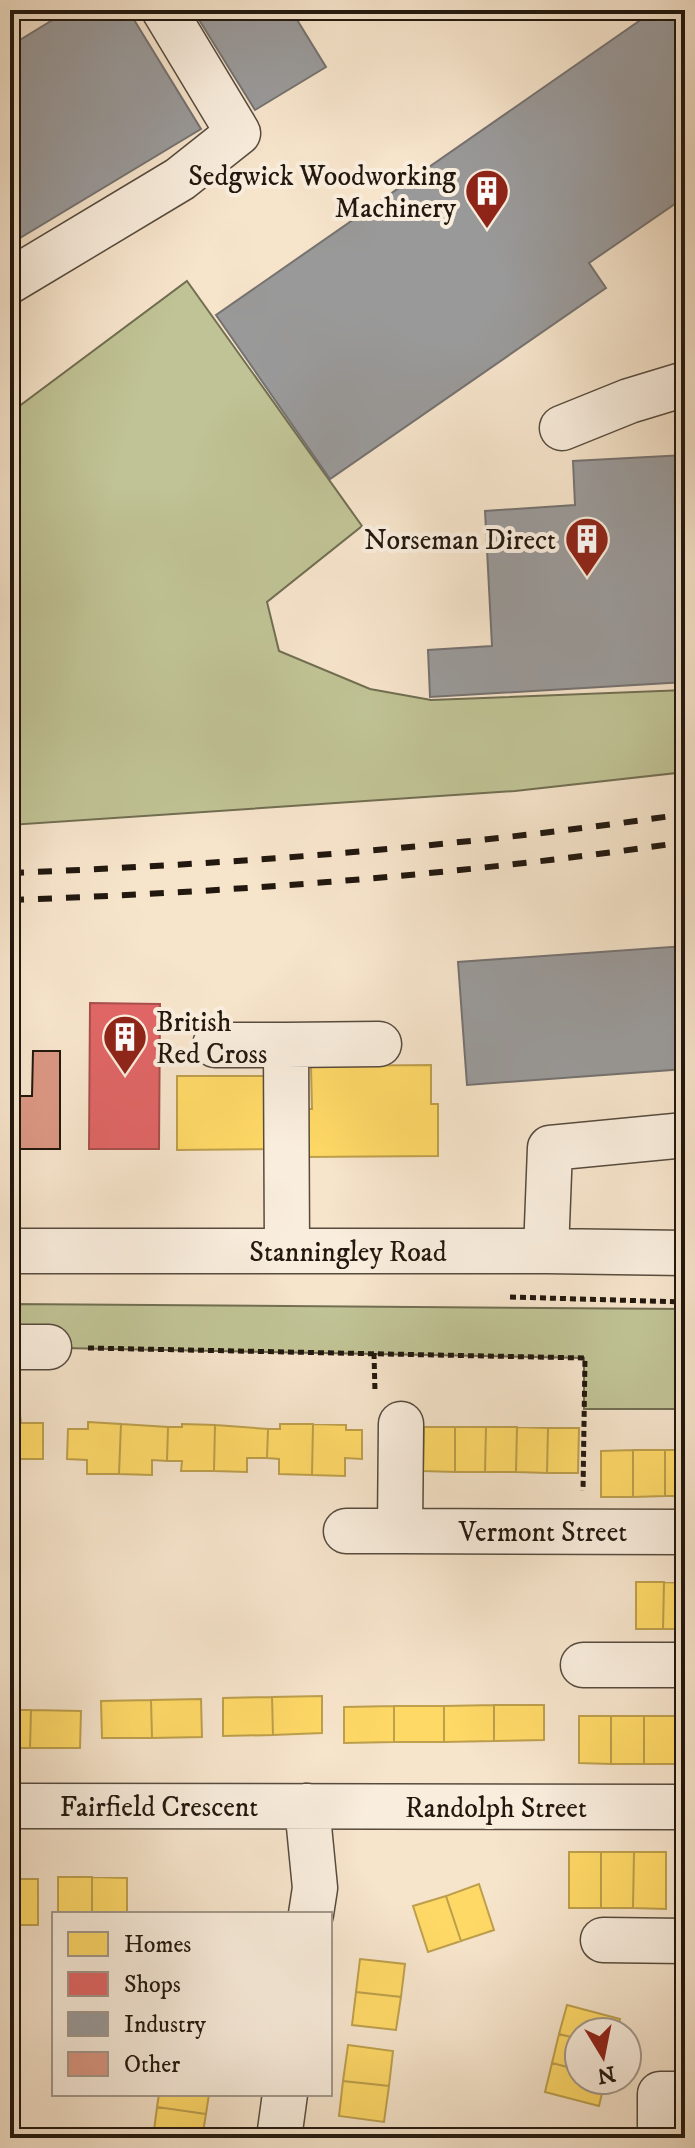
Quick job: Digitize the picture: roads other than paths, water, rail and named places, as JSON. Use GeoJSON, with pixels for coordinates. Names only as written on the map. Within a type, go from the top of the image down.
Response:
{"type":"FeatureCollection","features":[{"type":"Feature","properties":{"kind":"street"},"geometry":{"type":"LineString","coordinates":[[10,281],[180,179],[238,133],[164,10]]}},
{"type":"Feature","properties":{"kind":"street"},"geometry":{"type":"LineString","coordinates":[[562,428],[629,401],[685,384]]}},
{"type":"Feature","properties":{"kind":"street"},"geometry":{"type":"LineString","coordinates":[[215,1045],[379,1044]]}},
{"type":"Feature","properties":{"kind":"street"},"geometry":{"type":"LineString","coordinates":[[286,1045],[287,1251]]}},
{"type":"Feature","properties":{"kind":"street"},"geometry":{"type":"LineString","coordinates":[[546,1251],[550,1148],[685,1135]]}},
{"type":"Feature","properties":{"kind":"street","name":"Stanningley Road"},"geometry":{"type":"LineString","coordinates":[[10,1251],[685,1253]]}},
{"type":"Feature","properties":{"kind":"street"},"geometry":{"type":"LineString","coordinates":[[400,1531],[401,1424]]}},
{"type":"Feature","properties":{"kind":"street","name":"Vermont Street"},"geometry":{"type":"LineString","coordinates":[[346,1531],[685,1532]]}},
{"type":"Feature","properties":{"kind":"street"},"geometry":{"type":"LineString","coordinates":[[583,1665],[685,1665]]}},
{"type":"Feature","properties":{"kind":"street","name":"Fairfield Crescent"},"geometry":{"type":"LineString","coordinates":[[10,1806],[307,1806]]}},
{"type":"Feature","properties":{"kind":"street"},"geometry":{"type":"LineString","coordinates":[[307,1806],[315,1888],[311,1912]]}},
{"type":"Feature","properties":{"kind":"street","name":"Randolph Street"},"geometry":{"type":"LineString","coordinates":[[307,1806],[685,1807]]}},
{"type":"Feature","properties":{"kind":"street"},"geometry":{"type":"LineString","coordinates":[[603,1940],[685,1941]]}},
{"type":"Feature","properties":{"kind":"street"},"geometry":{"type":"LineString","coordinates":[[660,2138],[672,2094]]}},
{"type":"Feature","properties":{"kind":"street"},"geometry":{"type":"LineString","coordinates":[[279,2138],[285,2096]]}},
{"type":"Feature","properties":{"kind":"railway"},"geometry":{"type":"LineString","coordinates":[[10,873],[179,865],[433,845],[685,814]]}},
{"type":"Feature","properties":{"kind":"railway"},"geometry":{"type":"LineString","coordinates":[[10,900],[179,892],[433,873],[685,842]]}},
{"type":"Feature","properties":{"kind":"place","name":"Sedgwick Woodworking Machinery"},"geometry":{"type":"Point","coordinates":[487,230]}},
{"type":"Feature","properties":{"kind":"place","name":"Norseman Direct"},"geometry":{"type":"Point","coordinates":[587,578]}},
{"type":"Feature","properties":{"kind":"place","name":"British Red Cross"},"geometry":{"type":"Point","coordinates":[125,1076]}}]}
